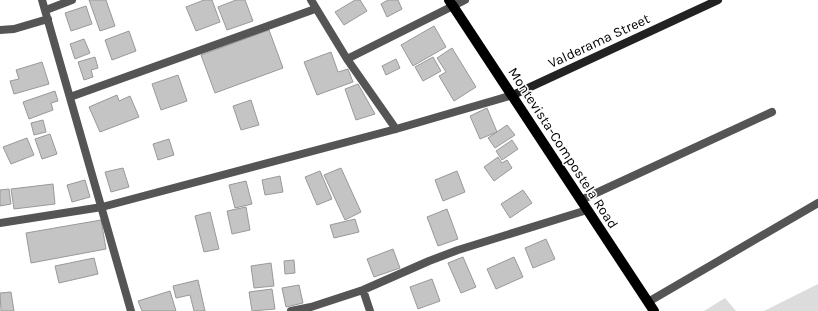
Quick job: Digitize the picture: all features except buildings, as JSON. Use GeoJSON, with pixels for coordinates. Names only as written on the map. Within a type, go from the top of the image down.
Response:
{"type":"FeatureCollection","features":[{"type":"Feature","properties":{"kind":"main road","name":"Montevista-Compostela Road"},"geometry":{"type":"LineString","coordinates":[[450,3],[654,311]]}},
{"type":"Feature","properties":{"kind":"street"},"geometry":{"type":"LineString","coordinates":[[42,0],[131,311]]}},
{"type":"Feature","properties":{"kind":"street"},"geometry":{"type":"LineString","coordinates":[[46,10],[72,0]]}},
{"type":"Feature","properties":{"kind":"street"},"geometry":{"type":"LineString","coordinates":[[311,0],[315,9],[347,59],[396,128]]}},
{"type":"Feature","properties":{"kind":"street"},"geometry":{"type":"LineString","coordinates":[[347,59],[450,3],[465,0]]}},
{"type":"Feature","properties":{"kind":"street","name":"Valderama Street"},"geometry":{"type":"LineString","coordinates":[[512,95],[718,0]]}},
{"type":"Feature","properties":{"kind":"street"},"geometry":{"type":"LineString","coordinates":[[70,97],[315,9]]}},
{"type":"Feature","properties":{"kind":"street"},"geometry":{"type":"LineString","coordinates":[[0,30],[14,29],[48,20]]}},
{"type":"Feature","properties":{"kind":"street"},"geometry":{"type":"LineString","coordinates":[[0,223],[102,207],[396,128],[512,95]]}},
{"type":"Feature","properties":{"kind":"street"},"geometry":{"type":"LineString","coordinates":[[581,200],[772,112]]}},
{"type":"Feature","properties":{"kind":"street"},"geometry":{"type":"LineString","coordinates":[[648,302],[818,203]]}},
{"type":"Feature","properties":{"kind":"street"},"geometry":{"type":"LineString","coordinates":[[291,311],[363,290],[428,261],[458,250],[587,210]]}},
{"type":"Feature","properties":{"kind":"street"},"geometry":{"type":"LineString","coordinates":[[363,290],[370,311]]}},
{"type":"Feature","properties":{"kind":"shaded area"},"geometry":{"type":"Polygon","coordinates":[[[818,284],[818,311],[764,311],[818,284]]]}},
{"type":"Feature","properties":{"kind":"shaded area"},"geometry":{"type":"Polygon","coordinates":[[[725,298],[736,311],[704,311],[725,298]]]}}]}
